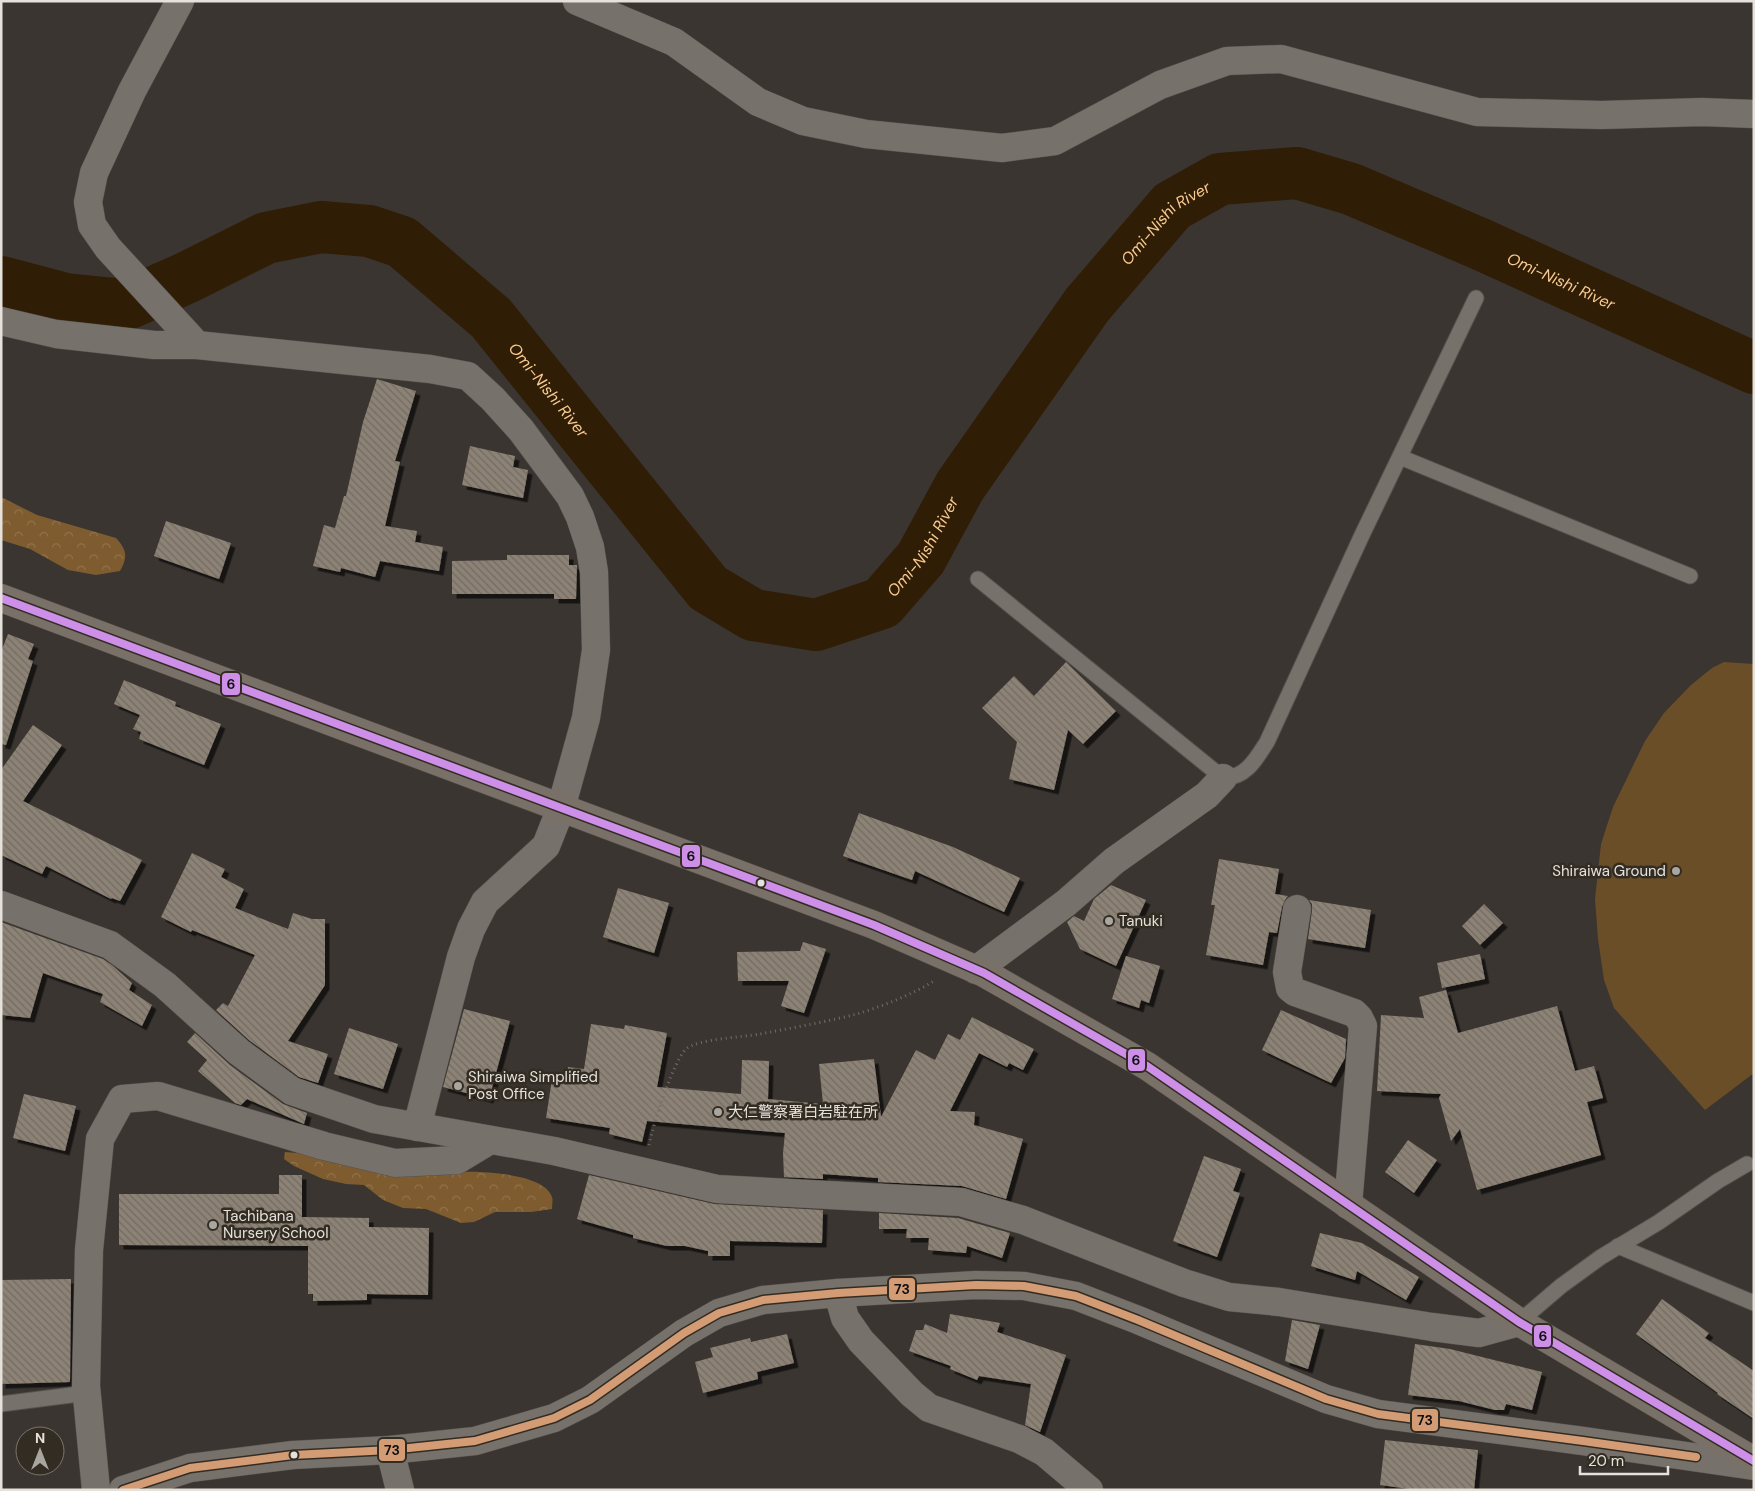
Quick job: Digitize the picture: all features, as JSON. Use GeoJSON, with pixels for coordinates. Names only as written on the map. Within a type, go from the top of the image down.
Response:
{"type":"FeatureCollection","features":[{"type":"Feature","properties":{"kind":"main road"},"geometry":{"type":"LineString","coordinates":[[1,598],[874,925],[969,967],[1147,1066],[1518,1322],[1754,1461]]}},
{"type":"Feature","properties":{"kind":"street"},"geometry":{"type":"LineString","coordinates":[[180,1],[132,91],[94,173],[88,202],[92,225],[108,248],[191,339]]}},
{"type":"Feature","properties":{"kind":"street"},"geometry":{"type":"LineString","coordinates":[[577,1],[674,42],[758,102],[803,121],[866,134],[1002,148],[1055,141],[1160,85],[1227,62],[1281,59],[1477,112],[1602,115],[1702,112],[1754,114]]}},
{"type":"Feature","properties":{"kind":"street"},"geometry":{"type":"LineString","coordinates":[[1,321],[66,335],[154,345],[191,339],[430,369],[468,376],[493,399],[548,464],[570,496],[580,516],[590,547],[594,572],[596,650],[586,718],[561,808],[546,846],[485,902],[471,929],[461,957],[417,1127]]}},
{"type":"Feature","properties":{"kind":"street"},"geometry":{"type":"LineString","coordinates":[[969,967],[1066,903],[1114,861],[1207,795],[1223,778]]}},
{"type":"Feature","properties":{"kind":"street"},"geometry":{"type":"LineString","coordinates":[[1,905],[110,945],[165,985],[239,1052],[292,1091],[374,1119],[554,1151],[717,1188],[961,1202],[1023,1220],[1184,1283],[1229,1297],[1279,1302],[1479,1333],[1518,1322]]}},
{"type":"Feature","properties":{"kind":"street"},"geometry":{"type":"LineString","coordinates":[[1297,909],[1287,972],[1290,988],[1295,992],[1354,1013],[1360,1018],[1363,1026],[1348,1205]]}},
{"type":"Feature","properties":{"kind":"street"},"geometry":{"type":"LineString","coordinates":[[96,1490],[87,1393],[89,1250],[100,1139],[122,1099],[158,1096],[324,1146],[395,1163],[457,1160],[490,1140]]}},
{"type":"Feature","properties":{"kind":"street"},"geometry":{"type":"LineString","coordinates":[[123,1490],[190,1468],[293,1455],[390,1450],[475,1441],[554,1418],[590,1400],[684,1333],[719,1313],[763,1300],[838,1293],[976,1285],[1024,1286],[1076,1296],[1326,1399],[1378,1414],[1754,1466]]}},
{"type":"Feature","properties":{"kind":"street"},"geometry":{"type":"LineString","coordinates":[[838,1293],[846,1318],[861,1341],[912,1394],[929,1408],[1018,1439],[1044,1452],[1089,1490]]}},
{"type":"Feature","properties":{"kind":"street"},"geometry":{"type":"LineString","coordinates":[[390,1450],[400,1490]]}},
{"type":"Feature","properties":{"kind":"lane"},"geometry":{"type":"LineString","coordinates":[[978,579],[1223,778],[1233,778],[1249,769],[1267,742],[1362,536],[1476,298]]}},
{"type":"Feature","properties":{"kind":"lane"},"geometry":{"type":"LineString","coordinates":[[1400,457],[1690,576]]}},
{"type":"Feature","properties":{"kind":"lane"},"geometry":{"type":"LineString","coordinates":[[1518,1322],[1561,1286],[1618,1246],[1659,1222],[1718,1181],[1747,1164]]}},
{"type":"Feature","properties":{"kind":"lane"},"geometry":{"type":"LineString","coordinates":[[1618,1246],[1754,1303]]}},
{"type":"Feature","properties":{"kind":"lane"},"geometry":{"type":"LineString","coordinates":[[1,1404],[87,1393]]}},
{"type":"Feature","properties":{"kind":"path"},"geometry":{"type":"LineString","coordinates":[[642,1172],[654,1122],[676,1065],[686,1049],[706,1042],[760,1034],[858,1013],[918,991],[969,967]]}},
{"type":"Feature","properties":{"kind":"green space"},"geometry":{"type":"Polygon","coordinates":[[[1,497],[37,515],[116,538],[125,554],[120,571],[96,575],[68,570],[30,549],[1,540],[1,497]]]}},
{"type":"Feature","properties":{"kind":"green space"},"geometry":{"type":"Polygon","coordinates":[[[285,1152],[309,1154],[334,1163],[498,1173],[526,1179],[538,1183],[547,1189],[552,1197],[552,1209],[531,1212],[495,1212],[474,1222],[461,1223],[426,1209],[403,1208],[383,1200],[364,1185],[346,1184],[323,1179],[294,1166],[284,1159],[285,1152]]]}},
{"type":"Feature","properties":{"kind":"shaded area","name":"Shiraiwa Ground"},"geometry":{"type":"Polygon","coordinates":[[[1724,662],[1754,664],[1754,1073],[1705,1110],[1614,1008],[1604,980],[1595,899],[1601,844],[1613,807],[1645,741],[1664,713],[1691,685],[1712,668],[1724,662]]]}},
{"type":"Feature","properties":{"kind":"building"},"geometry":{"type":"Polygon","coordinates":[[[377,379],[416,391],[395,461],[400,462],[385,526],[417,531],[415,542],[443,547],[439,571],[380,561],[375,577],[341,568],[340,572],[313,566],[324,525],[335,528],[344,496],[346,496],[363,422],[377,379]]]}},
{"type":"Feature","properties":{"kind":"building"},"geometry":{"type":"Polygon","coordinates":[[[470,446],[515,456],[513,467],[528,470],[523,498],[462,485],[470,446]]]}},
{"type":"Feature","properties":{"kind":"building"},"geometry":{"type":"Polygon","coordinates":[[[166,521],[231,543],[219,579],[154,556],[166,521]]]}},
{"type":"Feature","properties":{"kind":"building"},"geometry":{"type":"Polygon","coordinates":[[[507,555],[569,555],[569,565],[577,565],[576,599],[554,599],[554,594],[452,594],[452,561],[507,560],[507,555]]]}},
{"type":"Feature","properties":{"kind":"building"},"geometry":{"type":"Polygon","coordinates":[[[8,634],[34,644],[28,659],[33,661],[6,745],[1,744],[1,652],[8,634]]]}},
{"type":"Feature","properties":{"kind":"building"},"geometry":{"type":"Polygon","coordinates":[[[1066,662],[1116,711],[1083,744],[1068,730],[1054,790],[1009,779],[1017,742],[982,708],[1014,676],[1034,696],[1066,662]]]}},
{"type":"Feature","properties":{"kind":"building"},"geometry":{"type":"Polygon","coordinates":[[[124,680],[176,702],[175,706],[221,724],[204,765],[139,739],[141,732],[133,729],[140,715],[114,704],[124,680]]]}},
{"type":"Feature","properties":{"kind":"building"},"geometry":{"type":"Polygon","coordinates":[[[33,725],[62,745],[23,801],[142,860],[120,901],[111,899],[46,866],[42,874],[1,855],[1,770],[33,725]]]}},
{"type":"Feature","properties":{"kind":"building"},"geometry":{"type":"Polygon","coordinates":[[[859,813],[953,847],[1020,878],[1004,912],[915,871],[912,880],[843,856],[859,813]]]}},
{"type":"Feature","properties":{"kind":"building"},"geometry":{"type":"Polygon","coordinates":[[[192,853],[225,869],[221,877],[244,889],[235,908],[288,929],[293,913],[312,919],[325,919],[325,985],[288,1041],[328,1054],[318,1083],[299,1077],[249,1040],[216,1010],[223,1003],[228,1006],[255,955],[192,930],[191,932],[161,917],[192,853]]]}},
{"type":"Feature","properties":{"kind":"building"},"geometry":{"type":"Polygon","coordinates":[[[1219,859],[1279,869],[1275,894],[1288,896],[1282,907],[1277,933],[1269,932],[1263,965],[1206,955],[1215,905],[1211,905],[1219,859]]]}},
{"type":"Feature","properties":{"kind":"building"},"geometry":{"type":"Polygon","coordinates":[[[1111,885],[1146,900],[1116,966],[1080,949],[1067,922],[1074,916],[1084,921],[1094,899],[1111,885]]]}},
{"type":"Feature","properties":{"kind":"building"},"geometry":{"type":"Polygon","coordinates":[[[618,888],[669,903],[654,953],[603,937],[618,888]]]}},
{"type":"Feature","properties":{"kind":"building"},"geometry":{"type":"Polygon","coordinates":[[[1309,900],[1371,910],[1365,948],[1308,939],[1312,911],[1312,904],[1309,900]]]}},
{"type":"Feature","properties":{"kind":"building"},"geometry":{"type":"Polygon","coordinates":[[[1484,904],[1503,923],[1480,945],[1462,926],[1484,904]]]}},
{"type":"Feature","properties":{"kind":"building"},"geometry":{"type":"Polygon","coordinates":[[[1,922],[103,959],[112,965],[132,983],[129,990],[152,1005],[142,1026],[100,1002],[103,994],[43,973],[30,1018],[1,1015],[1,922]]]}},
{"type":"Feature","properties":{"kind":"building"},"geometry":{"type":"Polygon","coordinates":[[[803,942],[826,949],[804,1013],[781,1006],[789,981],[738,981],[737,952],[800,951],[803,942]]]}},
{"type":"Feature","properties":{"kind":"building"},"geometry":{"type":"Polygon","coordinates":[[[1480,954],[1485,979],[1442,988],[1437,963],[1480,954]]]}},
{"type":"Feature","properties":{"kind":"building"},"geometry":{"type":"Polygon","coordinates":[[[1126,956],[1160,966],[1149,1003],[1141,1000],[1139,1008],[1112,999],[1126,956]]]}},
{"type":"Feature","properties":{"kind":"building"},"geometry":{"type":"Polygon","coordinates":[[[1446,990],[1458,1033],[1557,1006],[1575,1071],[1594,1066],[1603,1098],[1587,1102],[1601,1155],[1477,1190],[1460,1129],[1451,1141],[1439,1098],[1441,1094],[1377,1091],[1381,1015],[1424,1018],[1419,997],[1446,990]]]}},
{"type":"Feature","properties":{"kind":"building"},"geometry":{"type":"Polygon","coordinates":[[[464,1009],[510,1021],[489,1099],[443,1087],[464,1009]]]}},
{"type":"Feature","properties":{"kind":"building"},"geometry":{"type":"Polygon","coordinates":[[[1281,1010],[1346,1039],[1345,1058],[1331,1083],[1262,1050],[1281,1010]]]}},
{"type":"Feature","properties":{"kind":"building"},"geometry":{"type":"Polygon","coordinates":[[[972,1017],[1034,1049],[1023,1070],[1009,1063],[1007,1067],[979,1053],[950,1111],[975,1112],[974,1125],[1023,1139],[1006,1199],[962,1186],[878,1182],[878,1178],[823,1174],[823,1179],[784,1177],[783,1153],[785,1133],[647,1121],[642,1142],[609,1134],[610,1128],[546,1118],[553,1073],[567,1076],[568,1067],[584,1069],[591,1024],[624,1029],[625,1025],[667,1033],[657,1087],[741,1094],[742,1060],[769,1061],[768,1099],[823,1104],[819,1064],[874,1059],[881,1117],[916,1050],[935,1060],[948,1034],[960,1040],[972,1017]]]}},
{"type":"Feature","properties":{"kind":"building"},"geometry":{"type":"Polygon","coordinates":[[[349,1028],[398,1044],[383,1089],[334,1074],[349,1028]]]}},
{"type":"Feature","properties":{"kind":"building"},"geometry":{"type":"Polygon","coordinates":[[[195,1033],[230,1065],[283,1104],[307,1113],[304,1124],[247,1099],[241,1105],[235,1103],[198,1071],[207,1060],[187,1042],[195,1033]]]}},
{"type":"Feature","properties":{"kind":"building"},"geometry":{"type":"Polygon","coordinates":[[[24,1094],[76,1106],[65,1151],[13,1138],[24,1094]]]}},
{"type":"Feature","properties":{"kind":"building"},"geometry":{"type":"Polygon","coordinates":[[[1408,1140],[1437,1160],[1414,1193],[1385,1172],[1408,1140]]]}},
{"type":"Feature","properties":{"kind":"building"},"geometry":{"type":"Polygon","coordinates":[[[1204,1156],[1241,1169],[1233,1191],[1240,1193],[1217,1257],[1173,1241],[1204,1156]]]}},
{"type":"Feature","properties":{"kind":"building"},"geometry":{"type":"Polygon","coordinates":[[[279,1175],[302,1175],[302,1217],[369,1218],[369,1227],[429,1228],[428,1295],[367,1294],[367,1300],[313,1301],[313,1294],[308,1294],[308,1246],[119,1245],[119,1194],[279,1194],[279,1175]]]}},
{"type":"Feature","properties":{"kind":"building"},"geometry":{"type":"Polygon","coordinates":[[[589,1175],[714,1204],[823,1210],[822,1243],[730,1241],[730,1256],[708,1256],[708,1251],[685,1246],[667,1246],[633,1238],[633,1235],[577,1219],[589,1175]]]}},
{"type":"Feature","properties":{"kind":"building"},"geometry":{"type":"Polygon","coordinates":[[[879,1213],[958,1218],[1010,1233],[1002,1258],[967,1246],[966,1253],[928,1250],[929,1238],[906,1238],[907,1229],[879,1229],[879,1213]]]}},
{"type":"Feature","properties":{"kind":"building"},"geometry":{"type":"Polygon","coordinates":[[[1320,1233],[1362,1243],[1419,1277],[1406,1300],[1357,1271],[1355,1280],[1311,1266],[1320,1233]]]}},
{"type":"Feature","properties":{"kind":"building"},"geometry":{"type":"Polygon","coordinates":[[[71,1279],[70,1382],[1,1384],[1,1280],[71,1279]]]}},
{"type":"Feature","properties":{"kind":"building"},"geometry":{"type":"Polygon","coordinates":[[[1662,1299],[1709,1333],[1705,1338],[1754,1371],[1754,1419],[1636,1334],[1662,1299]]]}},
{"type":"Feature","properties":{"kind":"building"},"geometry":{"type":"Polygon","coordinates":[[[950,1314],[1000,1323],[997,1332],[1066,1355],[1040,1432],[1025,1425],[1031,1384],[979,1376],[977,1380],[950,1369],[951,1366],[909,1351],[916,1330],[923,1330],[925,1324],[947,1333],[950,1314]]]}},
{"type":"Feature","properties":{"kind":"building"},"geometry":{"type":"Polygon","coordinates":[[[1292,1320],[1320,1325],[1308,1369],[1285,1361],[1292,1320]]]}},
{"type":"Feature","properties":{"kind":"building"},"geometry":{"type":"Polygon","coordinates":[[[787,1334],[794,1363],[757,1372],[758,1379],[703,1393],[695,1362],[713,1357],[710,1348],[750,1338],[751,1342],[787,1334]]]}},
{"type":"Feature","properties":{"kind":"building"},"geometry":{"type":"Polygon","coordinates":[[[1415,1344],[1450,1349],[1542,1372],[1532,1410],[1506,1404],[1504,1410],[1495,1410],[1459,1401],[1408,1395],[1415,1344]]]}},
{"type":"Feature","properties":{"kind":"building"},"geometry":{"type":"Polygon","coordinates":[[[1385,1440],[1478,1450],[1474,1490],[1417,1490],[1380,1485],[1385,1440]]]}},
{"type":"Feature","properties":{"kind":"waterway","name":"Omi-Nishi River"},"geometry":{"type":"LineString","coordinates":[[1,282],[65,299],[125,305],[186,278],[266,238],[321,227],[369,231],[402,242],[491,318],[708,588],[753,615],[816,625],[882,603],[921,558],[960,486],[1087,305],[1172,206],[1220,179],[1297,173],[1351,189],[1478,243],[1754,368]]}},
{"type":"Feature","properties":{"kind":"transit line","name":"6"},"geometry":{"type":"LineString","coordinates":[[1,598],[874,925],[984,973],[1147,1066],[1519,1322],[1754,1461]]}},
{"type":"Feature","properties":{"kind":"transit line","name":"73"},"geometry":{"type":"LineString","coordinates":[[123,1490],[190,1468],[293,1455],[390,1450],[475,1441],[554,1418],[590,1400],[684,1333],[719,1313],[763,1300],[838,1293],[976,1285],[1024,1286],[1076,1296],[1326,1399],[1378,1414],[1696,1457]]}},
{"type":"Feature","properties":{"kind":"place","name":"Shiraiwa Ground"},"geometry":{"type":"Point","coordinates":[1676,871]}},
{"type":"Feature","properties":{"kind":"place","name":"Tanuki"},"geometry":{"type":"Point","coordinates":[1109,921]}},
{"type":"Feature","properties":{"kind":"place","name":"Shiraiwa Simplified Post Office"},"geometry":{"type":"Point","coordinates":[458,1086]}},
{"type":"Feature","properties":{"kind":"place","name":"大仁警察署白岩駐在所"},"geometry":{"type":"Point","coordinates":[718,1112]}},
{"type":"Feature","properties":{"kind":"place","name":"Tachibana Nursery School"},"geometry":{"type":"Point","coordinates":[213,1225]}}]}
